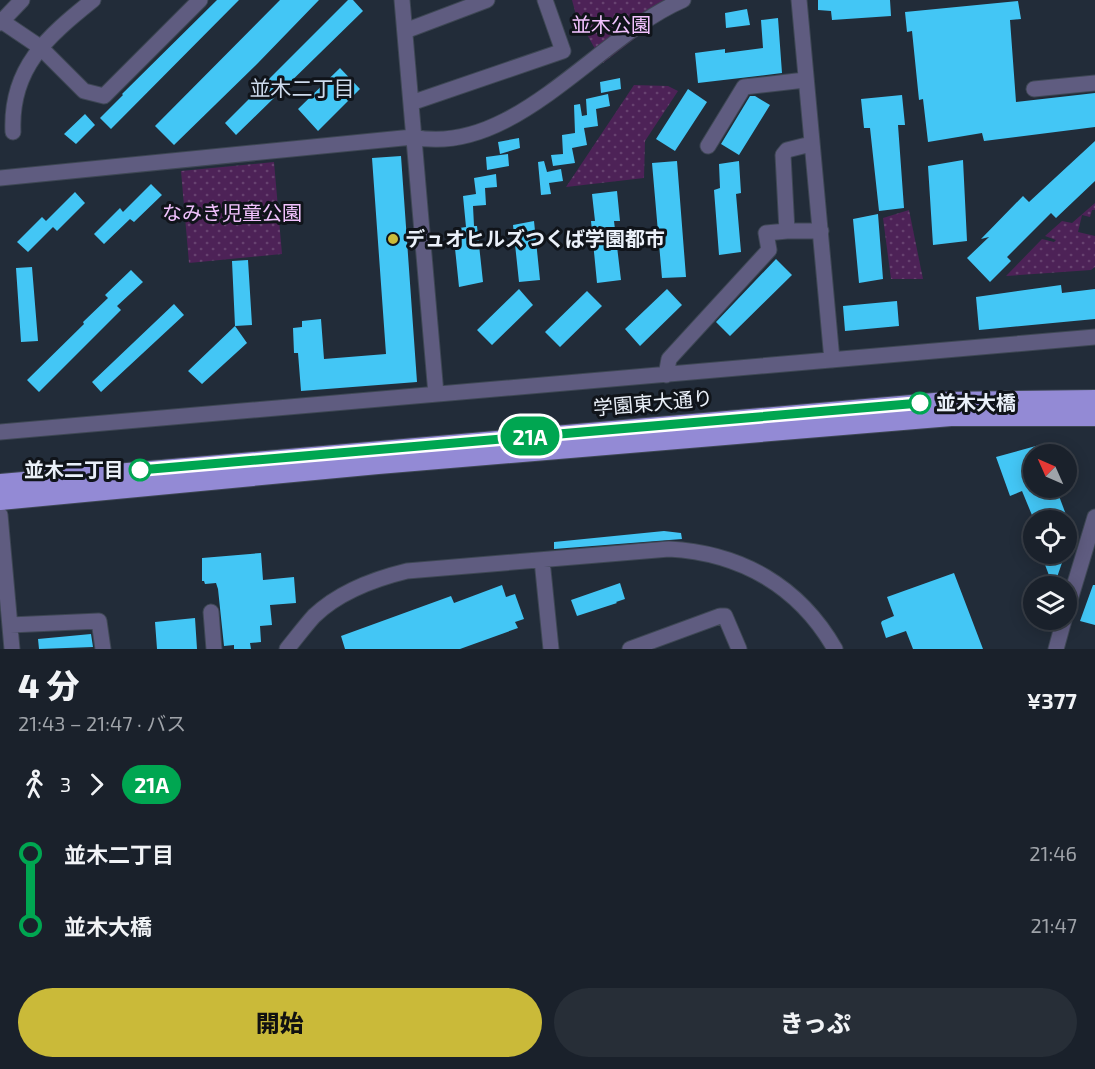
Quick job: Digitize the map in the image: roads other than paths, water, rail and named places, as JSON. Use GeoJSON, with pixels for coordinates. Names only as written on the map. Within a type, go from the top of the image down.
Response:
{"type":"FeatureCollection","features":[{"type":"Feature","properties":{"kind":"main road","name":"学園東大通り"},"geometry":{"type":"LineString","coordinates":[[0,483],[946,401],[1095,399]]}},
{"type":"Feature","properties":{"kind":"main road","name":"学園東大通り"},"geometry":{"type":"LineString","coordinates":[[0,501],[378,465],[951,417],[1095,417]]}},
{"type":"Feature","properties":{"kind":"street"},"geometry":{"type":"LineString","coordinates":[[22,0],[1,21],[40,47],[84,91],[104,96],[200,0]]}},
{"type":"Feature","properties":{"kind":"street"},"geometry":{"type":"LineString","coordinates":[[14,132],[13,116],[16,96],[32,57],[58,28],[93,0]]}},
{"type":"Feature","properties":{"kind":"street"},"geometry":{"type":"LineString","coordinates":[[402,0],[436,394]]}},
{"type":"Feature","properties":{"kind":"street"},"geometry":{"type":"LineString","coordinates":[[405,32],[487,0]]}},
{"type":"Feature","properties":{"kind":"street"},"geometry":{"type":"LineString","coordinates":[[411,103],[563,51],[545,0]]}},
{"type":"Feature","properties":{"kind":"street"},"geometry":{"type":"LineString","coordinates":[[0,178],[413,137],[427,140],[456,138],[494,128],[531,107],[596,55],[653,16],[683,0]]}},
{"type":"Feature","properties":{"kind":"street"},"geometry":{"type":"LineString","coordinates":[[799,0],[832,360]]}},
{"type":"Feature","properties":{"kind":"street"},"geometry":{"type":"LineString","coordinates":[[708,146],[744,87],[805,80]]}},
{"type":"Feature","properties":{"kind":"street"},"geometry":{"type":"LineString","coordinates":[[1034,89],[1095,83]]}},
{"type":"Feature","properties":{"kind":"street"},"geometry":{"type":"LineString","coordinates":[[787,231],[783,155],[787,150],[811,144]]}},
{"type":"Feature","properties":{"kind":"street"},"geometry":{"type":"LineString","coordinates":[[666,375],[669,359],[769,250],[766,233],[821,231]]}},
{"type":"Feature","properties":{"kind":"street"},"geometry":{"type":"LineString","coordinates":[[0,432],[1095,337]]}},
{"type":"Feature","properties":{"kind":"street"},"geometry":{"type":"LineString","coordinates":[[0,515],[12,649]]}},
{"type":"Feature","properties":{"kind":"street"},"geometry":{"type":"LineString","coordinates":[[1077,577],[1095,517]]}},
{"type":"Feature","properties":{"kind":"street"},"geometry":{"type":"LineString","coordinates":[[287,649],[327,605],[349,591],[391,575],[407,571],[669,549],[688,550],[726,558],[744,565],[787,591],[812,615],[835,649]]}},
{"type":"Feature","properties":{"kind":"street"},"geometry":{"type":"LineString","coordinates":[[542,560],[551,649]]}},
{"type":"Feature","properties":{"kind":"street"},"geometry":{"type":"LineString","coordinates":[[212,612],[214,649]]}},
{"type":"Feature","properties":{"kind":"street"},"geometry":{"type":"LineString","coordinates":[[630,649],[725,616],[739,649]]}},
{"type":"Feature","properties":{"kind":"street"},"geometry":{"type":"LineString","coordinates":[[10,625],[99,621],[103,649]]}},
{"type":"Feature","properties":{"kind":"street"},"geometry":{"type":"LineString","coordinates":[[1056,649],[1062,630]]}},
{"type":"Feature","properties":{"kind":"place","name":"デュオヒルズつくば学園都市"},"geometry":{"type":"Point","coordinates":[393,239]}},
{"type":"Feature","properties":{"kind":"place","name":"並木大橋"},"geometry":{"type":"Point","coordinates":[920,403]}},
{"type":"Feature","properties":{"kind":"place","name":"並木二丁目"},"geometry":{"type":"Point","coordinates":[140,470]}},
{"type":"Feature","properties":{"kind":"district","name":"並木二丁目"},"geometry":{"type":"Point","coordinates":[302,89]}},
{"type":"Feature","properties":{"kind":"park label","name":"並木公園"},"geometry":{"type":"Point","coordinates":[611,25]}},
{"type":"Feature","properties":{"kind":"park label","name":"なみき児童公園"},"geometry":{"type":"Point","coordinates":[232,213]}}]}
